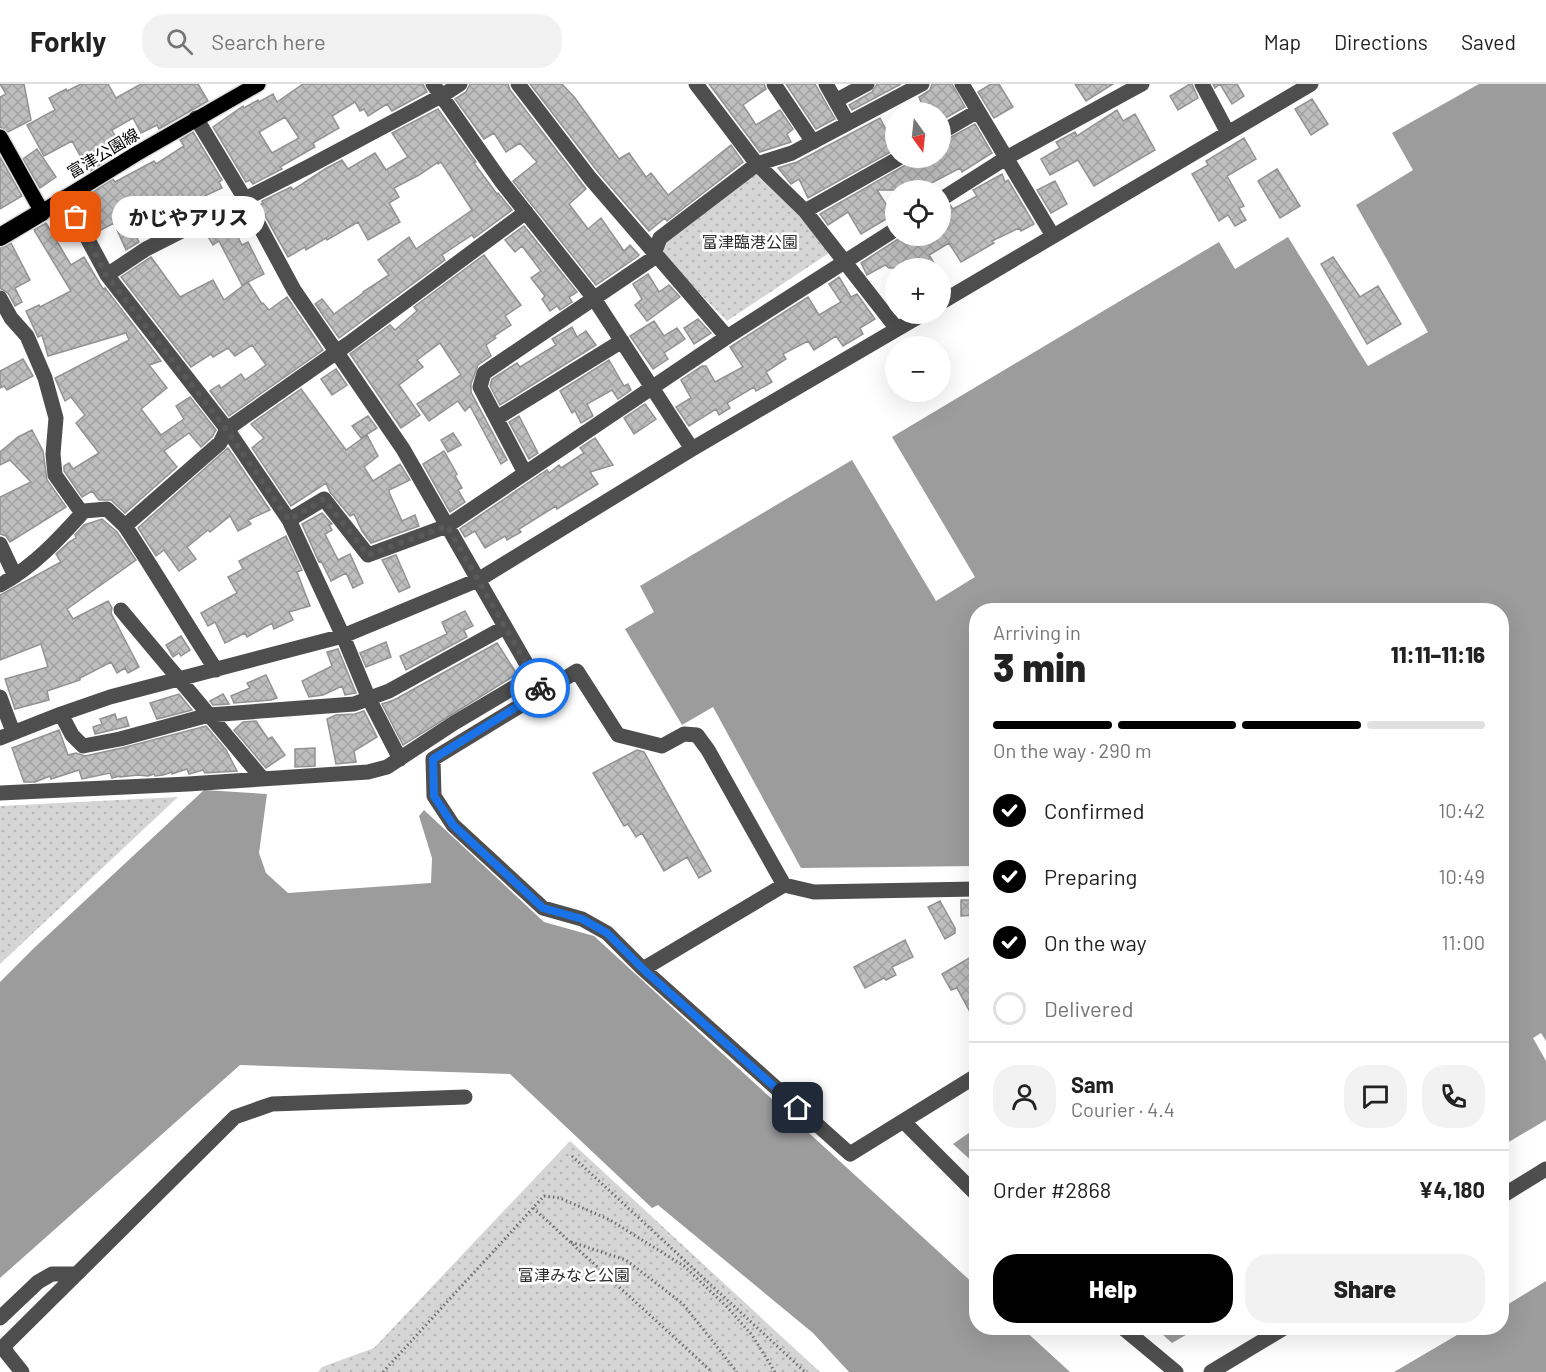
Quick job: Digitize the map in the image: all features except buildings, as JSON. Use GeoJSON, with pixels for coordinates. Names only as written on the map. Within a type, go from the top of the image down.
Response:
{"type":"FeatureCollection","features":[{"type":"Feature","properties":{"kind":"highway"},"geometry":{"type":"LineString","coordinates":[[0,237],[42,212]]}},
{"type":"Feature","properties":{"kind":"main road","name":"富津公園線"},"geometry":{"type":"LineString","coordinates":[[42,212],[196,118],[258,84]]}},
{"type":"Feature","properties":{"kind":"main road"},"geometry":{"type":"LineString","coordinates":[[0,137],[42,212]]}},
{"type":"Feature","properties":{"kind":"street"},"geometry":{"type":"LineString","coordinates":[[106,275],[146,249],[245,199],[438,90],[460,84]]}},
{"type":"Feature","properties":{"kind":"street"},"geometry":{"type":"LineString","coordinates":[[518,84],[590,178],[727,337]]}},
{"type":"Feature","properties":{"kind":"street"},"geometry":{"type":"LineString","coordinates":[[696,84],[757,164],[805,211],[897,329]]}},
{"type":"Feature","properties":{"kind":"street"},"geometry":{"type":"LineString","coordinates":[[774,84],[813,142]]}},
{"type":"Feature","properties":{"kind":"street"},"geometry":{"type":"LineString","coordinates":[[826,84],[848,123]]}},
{"type":"Feature","properties":{"kind":"street"},"geometry":{"type":"LineString","coordinates":[[837,100],[867,84]]}},
{"type":"Feature","properties":{"kind":"street"},"geometry":{"type":"LineString","coordinates":[[525,473],[480,387],[484,373],[592,297],[652,259],[660,238],[757,164],[792,153],[848,123],[900,89],[922,84]]}},
{"type":"Feature","properties":{"kind":"street"},"geometry":{"type":"LineString","coordinates":[[962,84],[1053,236]]}},
{"type":"Feature","properties":{"kind":"street"},"geometry":{"type":"LineString","coordinates":[[951,193],[1118,90],[1142,84]]}},
{"type":"Feature","properties":{"kind":"street"},"geometry":{"type":"LineString","coordinates":[[1202,84],[1228,133]]}},
{"type":"Feature","properties":{"kind":"street"},"geometry":{"type":"LineString","coordinates":[[951,296],[1311,84]]}},
{"type":"Feature","properties":{"kind":"street"},"geometry":{"type":"LineString","coordinates":[[438,90],[501,181],[592,297],[692,449]]}},
{"type":"Feature","properties":{"kind":"street"},"geometry":{"type":"LineString","coordinates":[[951,127],[978,111]]}},
{"type":"Feature","properties":{"kind":"street"},"geometry":{"type":"LineString","coordinates":[[196,118],[245,199],[294,290],[403,449],[542,691]]}},
{"type":"Feature","properties":{"kind":"street"},"geometry":{"type":"LineString","coordinates":[[805,211],[885,166]]}},
{"type":"Feature","properties":{"kind":"street"},"geometry":{"type":"LineString","coordinates":[[65,197],[106,275],[226,429],[289,520],[343,636],[369,699],[400,759]]}},
{"type":"Feature","properties":{"kind":"street"},"geometry":{"type":"LineString","coordinates":[[124,525],[220,443],[226,429],[337,352],[526,212]]}},
{"type":"Feature","properties":{"kind":"street"},"geometry":{"type":"LineString","coordinates":[[289,520],[324,499],[368,555],[447,526],[727,337],[885,236]]}},
{"type":"Feature","properties":{"kind":"street"},"geometry":{"type":"LineString","coordinates":[[0,298],[11,318],[27,336],[45,378],[56,418],[52,454],[55,475],[82,513]]}},
{"type":"Feature","properties":{"kind":"street"},"geometry":{"type":"LineString","coordinates":[[0,697],[7,735],[110,697],[343,636],[478,580],[692,449],[906,324]]}},
{"type":"Feature","properties":{"kind":"street"},"geometry":{"type":"LineString","coordinates":[[497,418],[622,341]]}},
{"type":"Feature","properties":{"kind":"street"},"geometry":{"type":"LineString","coordinates":[[0,585],[15,576],[54,544],[84,510],[107,509],[124,525],[160,578],[175,608],[216,670]]}},
{"type":"Feature","properties":{"kind":"street"},"geometry":{"type":"LineString","coordinates":[[0,544],[15,576]]}},
{"type":"Feature","properties":{"kind":"street"},"geometry":{"type":"LineString","coordinates":[[121,610],[262,778]]}},
{"type":"Feature","properties":{"kind":"street"},"geometry":{"type":"LineString","coordinates":[[61,714],[72,735],[83,746],[209,716],[354,704],[389,692],[505,627]]}},
{"type":"Feature","properties":{"kind":"street"},"geometry":{"type":"LineString","coordinates":[[783,885],[708,750],[697,735],[684,734],[662,746],[618,735],[577,671],[433,759],[434,796],[453,825],[543,908],[582,919],[607,933],[643,969],[850,1154],[969,1080]]}},
{"type":"Feature","properties":{"kind":"street"},"geometry":{"type":"LineString","coordinates":[[0,793],[368,772],[400,759],[454,723],[533,676]]}},
{"type":"Feature","properties":{"kind":"street"},"geometry":{"type":"LineString","coordinates":[[643,969],[783,885],[814,892],[969,889]]}},
{"type":"Feature","properties":{"kind":"street"},"geometry":{"type":"LineString","coordinates":[[22,1372],[6,1352],[5,1345],[235,1117],[272,1104],[465,1097]]}},
{"type":"Feature","properties":{"kind":"street"},"geometry":{"type":"LineString","coordinates":[[903,1122],[969,1187]]}},
{"type":"Feature","properties":{"kind":"street"},"geometry":{"type":"LineString","coordinates":[[1509,1192],[1546,1168]]}},
{"type":"Feature","properties":{"kind":"street"},"geometry":{"type":"LineString","coordinates":[[0,1318],[38,1282],[52,1274],[76,1274]]}},
{"type":"Feature","properties":{"kind":"street"},"geometry":{"type":"LineString","coordinates":[[1131,1335],[1176,1372]]}},
{"type":"Feature","properties":{"kind":"street"},"geometry":{"type":"LineString","coordinates":[[1211,1372],[1272,1335]]}},
{"type":"Feature","properties":{"kind":"path"},"geometry":{"type":"LineString","coordinates":[[572,1156],[707,1284],[805,1372]]}},
{"type":"Feature","properties":{"kind":"path"},"geometry":{"type":"LineString","coordinates":[[383,1372],[544,1196],[560,1198],[610,1220],[684,1266],[707,1284],[752,1335],[775,1372]]}},
{"type":"Feature","properties":{"kind":"path"},"geometry":{"type":"LineString","coordinates":[[533,1208],[712,1372]]}},
{"type":"Feature","properties":{"kind":"path"},"geometry":{"type":"LineString","coordinates":[[569,1241],[626,1260],[683,1304],[736,1372]]}},
{"type":"Feature","properties":{"kind":"green space","name":"富津臨港公園"},"geometry":{"type":"Polygon","coordinates":[[[754,171],[760,172],[830,247],[829,253],[727,321],[661,254],[662,241],[754,171]]]}},
{"type":"Feature","properties":{"kind":"green space"},"geometry":{"type":"Polygon","coordinates":[[[178,797],[0,964],[0,806],[178,797]]]}},
{"type":"Feature","properties":{"kind":"green space","name":"富津みなと公園"},"geometry":{"type":"Polygon","coordinates":[[[570,1141],[820,1372],[318,1372],[322,1367],[374,1348],[570,1141]]]}},
{"type":"Feature","properties":{"kind":"shaded area"},"geometry":{"type":"Polygon","coordinates":[[[1479,84],[1546,84],[1546,1041],[1541,1033],[1533,1038],[1546,1061],[1546,1120],[1509,1142],[1509,603],[969,603],[969,866],[801,868],[713,707],[682,725],[625,629],[654,612],[640,586],[852,460],[936,601],[975,577],[892,437],[1219,242],[1235,269],[1288,237],[1368,366],[1428,332],[1356,205],[1413,170],[1392,133],[1479,84]]]}},
{"type":"Feature","properties":{"kind":"shaded area"},"geometry":{"type":"Polygon","coordinates":[[[204,790],[267,794],[259,853],[266,873],[288,893],[431,883],[432,858],[419,816],[424,810],[544,922],[594,936],[969,1280],[969,1335],[1030,1335],[1070,1372],[849,1372],[813,1333],[658,1205],[652,1208],[510,1074],[240,1065],[0,1278],[0,982],[204,790]]]}},
{"type":"Feature","properties":{"kind":"shaded area"},"geometry":{"type":"Polygon","coordinates":[[[969,1133],[969,1159],[953,1144],[969,1133]]]}},
{"type":"Feature","properties":{"kind":"shaded area"},"geometry":{"type":"Polygon","coordinates":[[[1546,1281],[1546,1372],[1394,1372],[1457,1335],[1509,1335],[1509,1304],[1546,1281]]]}},
{"type":"Feature","properties":{"kind":"shaded area"},"geometry":{"type":"Polygon","coordinates":[[[1163,1335],[1186,1335],[1172,1343],[1163,1335]]]}},
{"type":"Feature","properties":{"kind":"way so far"},"geometry":{"type":"LineString","coordinates":[[76,217],[106,275],[226,429],[289,520],[324,499],[368,555],[447,526],[540,688]]}},
{"type":"Feature","properties":{"kind":"place","name":"かじやアリス"},"geometry":{"type":"Point","coordinates":[76,217]}},
{"type":"Feature","properties":{"kind":"route"},"geometry":{"type":"LineString","coordinates":[[540,688],[542,691],[433,759],[434,796],[453,825],[543,908],[582,919],[607,933],[643,969],[798,1108]]}}]}
